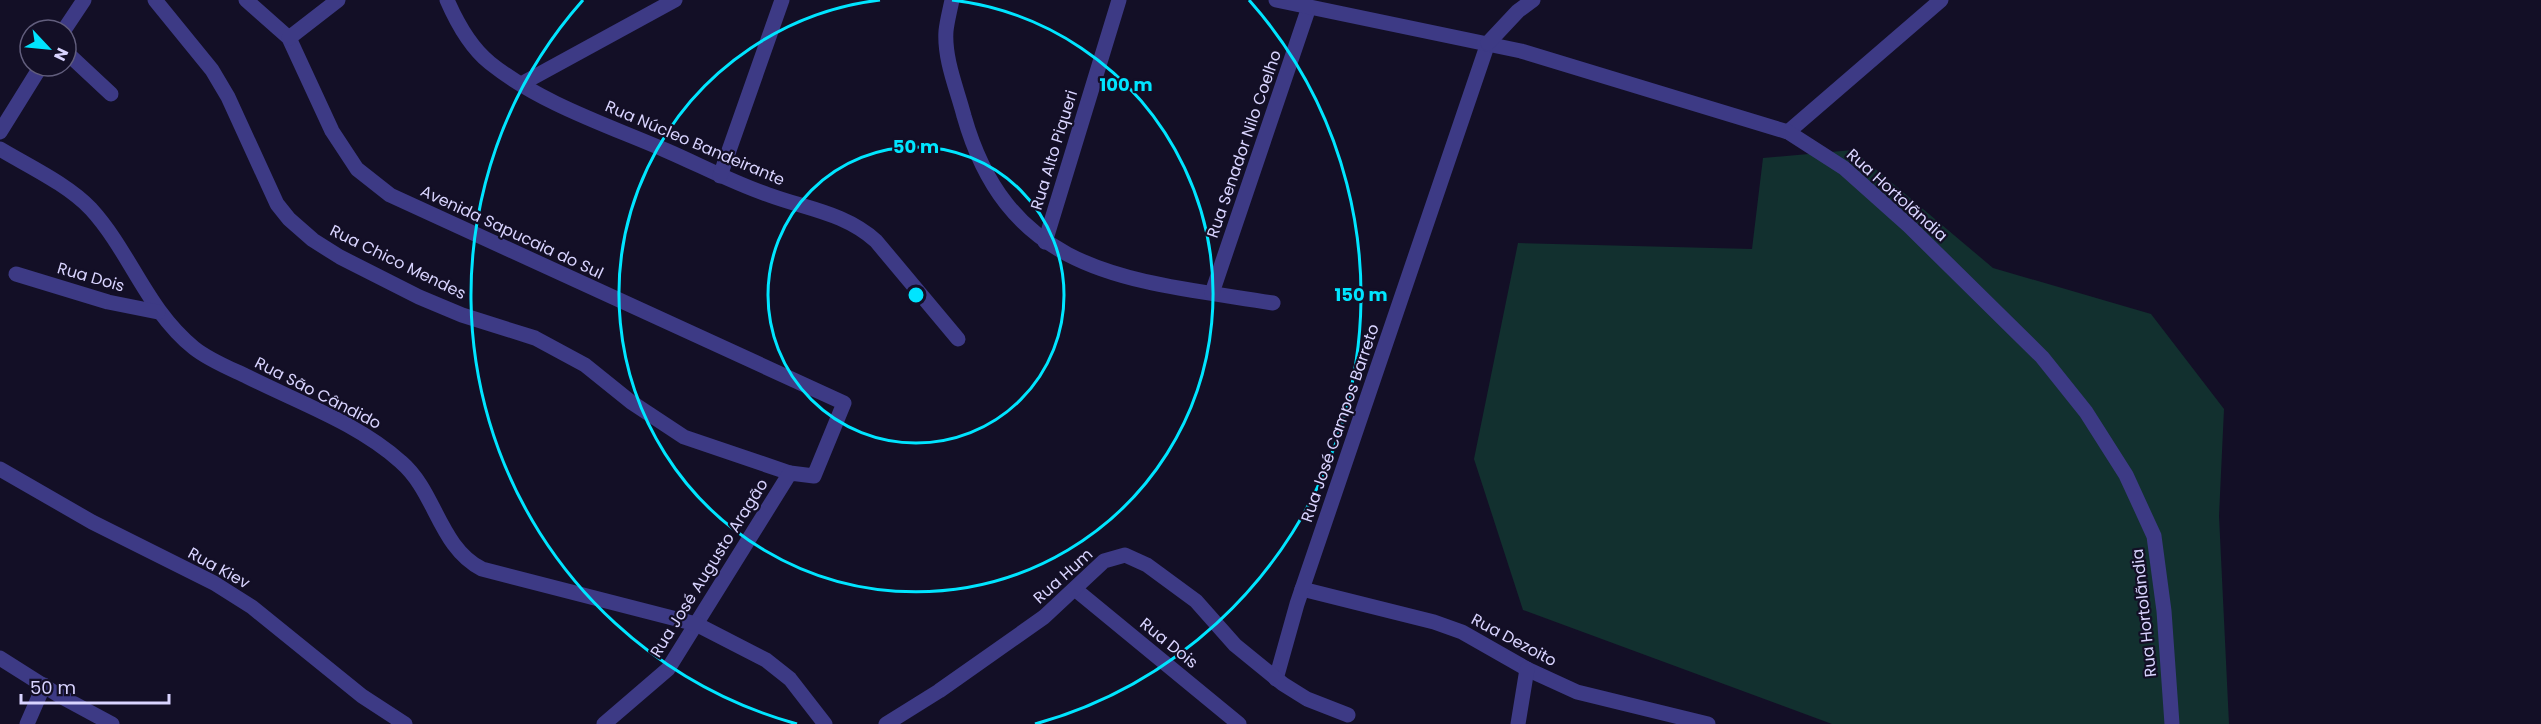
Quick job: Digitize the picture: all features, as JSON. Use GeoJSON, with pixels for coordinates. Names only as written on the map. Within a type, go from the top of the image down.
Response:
{"type":"FeatureCollection","features":[{"type":"Feature","properties":{"kind":"street"},"geometry":{"type":"LineString","coordinates":[[72,18],[84,0]]}},
{"type":"Feature","properties":{"kind":"street","name":"Rua Chico Mendes"},"geometry":{"type":"LineString","coordinates":[[155,0],[212,70],[228,97],[277,204],[289,219],[314,240],[340,257],[419,297],[545,343],[585,365],[631,402],[684,437],[790,473]]}},
{"type":"Feature","properties":{"kind":"street","name":"Avenida Sapucaia do Sul"},"geometry":{"type":"LineString","coordinates":[[246,0],[289,38],[332,131],[357,169],[390,195],[499,247],[844,403]]}},
{"type":"Feature","properties":{"kind":"street"},"geometry":{"type":"LineString","coordinates":[[289,38],[338,0]]}},
{"type":"Feature","properties":{"kind":"street","name":"Rua Núcleo Bandeirante"},"geometry":{"type":"LineString","coordinates":[[447,0],[471,44],[491,63],[523,83],[594,120],[720,176],[770,196],[842,218],[862,228],[876,241],[958,339]]}},
{"type":"Feature","properties":{"kind":"street"},"geometry":{"type":"LineString","coordinates":[[523,83],[675,0]]}},
{"type":"Feature","properties":{"kind":"street"},"geometry":{"type":"LineString","coordinates":[[720,176],[782,0]]}},
{"type":"Feature","properties":{"kind":"street"},"geometry":{"type":"LineString","coordinates":[[952,0],[946,33],[950,64],[972,141],[997,192],[1018,218],[1045,242],[1089,266],[1128,279],[1273,303]]}},
{"type":"Feature","properties":{"kind":"street","name":"Rua Alto Piqueri"},"geometry":{"type":"LineString","coordinates":[[1045,242],[1119,0]]}},
{"type":"Feature","properties":{"kind":"street","name":"Rua Hortolãndia"},"geometry":{"type":"LineString","coordinates":[[1276,0],[1488,43],[1788,132],[1844,168],[1909,226],[2042,357],[2086,412],[2126,475],[2154,536],[2164,610],[2172,724]]}},
{"type":"Feature","properties":{"kind":"street"},"geometry":{"type":"LineString","coordinates":[[1488,43],[1518,11],[1533,0]]}},
{"type":"Feature","properties":{"kind":"street"},"geometry":{"type":"LineString","coordinates":[[1788,132],[1941,0]]}},
{"type":"Feature","properties":{"kind":"street","name":"Rua Senador Nilo Coelho"},"geometry":{"type":"LineString","coordinates":[[1212,293],[1310,7]]}},
{"type":"Feature","properties":{"kind":"street","name":"Rua José Campos Barreto"},"geometry":{"type":"LineString","coordinates":[[1276,679],[1302,589],[1488,43]]}},
{"type":"Feature","properties":{"kind":"street"},"geometry":{"type":"LineString","coordinates":[[78,63],[111,93]]}},
{"type":"Feature","properties":{"kind":"street"},"geometry":{"type":"LineString","coordinates":[[0,132],[34,78]]}},
{"type":"Feature","properties":{"kind":"street","name":"Rua São Cândido"},"geometry":{"type":"LineString","coordinates":[[0,149],[71,192],[90,208],[111,234],[158,312],[195,348],[388,450],[406,466],[456,551],[468,562],[482,569],[696,624],[766,660],[790,680],[825,724]]}},
{"type":"Feature","properties":{"kind":"street","name":"Rua Dois"},"geometry":{"type":"LineString","coordinates":[[16,274],[108,302],[158,312]]}},
{"type":"Feature","properties":{"kind":"street","name":"Rua José Augusto Aragão"},"geometry":{"type":"LineString","coordinates":[[604,724],[668,669],[790,473],[814,476],[844,403]]}},
{"type":"Feature","properties":{"kind":"street","name":"Rua Kiev"},"geometry":{"type":"LineString","coordinates":[[0,468],[92,522],[252,607],[362,696],[405,724]]}},
{"type":"Feature","properties":{"kind":"street","name":"Rua Hum"},"geometry":{"type":"LineString","coordinates":[[886,724],[990,656],[1076,590],[1104,561],[1125,555],[1147,565],[1196,601],[1235,645],[1276,679],[1307,699],[1348,715]]}},
{"type":"Feature","properties":{"kind":"street","name":"Rua Dezoito"},"geometry":{"type":"LineString","coordinates":[[1302,589],[1434,622],[1494,649],[1527,669],[1577,692],[1708,724]]}},
{"type":"Feature","properties":{"kind":"street","name":"Rua Dois"},"geometry":{"type":"LineString","coordinates":[[1076,590],[1239,724]]}},
{"type":"Feature","properties":{"kind":"street"},"geometry":{"type":"LineString","coordinates":[[0,658],[112,724]]}},
{"type":"Feature","properties":{"kind":"street"},"geometry":{"type":"LineString","coordinates":[[1518,724],[1527,669]]}},
{"type":"Feature","properties":{"kind":"street"},"geometry":{"type":"LineString","coordinates":[[27,724],[44,685]]}},
{"type":"Feature","properties":{"kind":"green space"},"geometry":{"type":"Polygon","coordinates":[[[1853,150],[1993,268],[2151,314],[2224,409],[2219,516],[2229,724],[1832,724],[1523,610],[1474,459],[1518,243],[1752,249],[1763,158],[1853,150]]]}}]}
